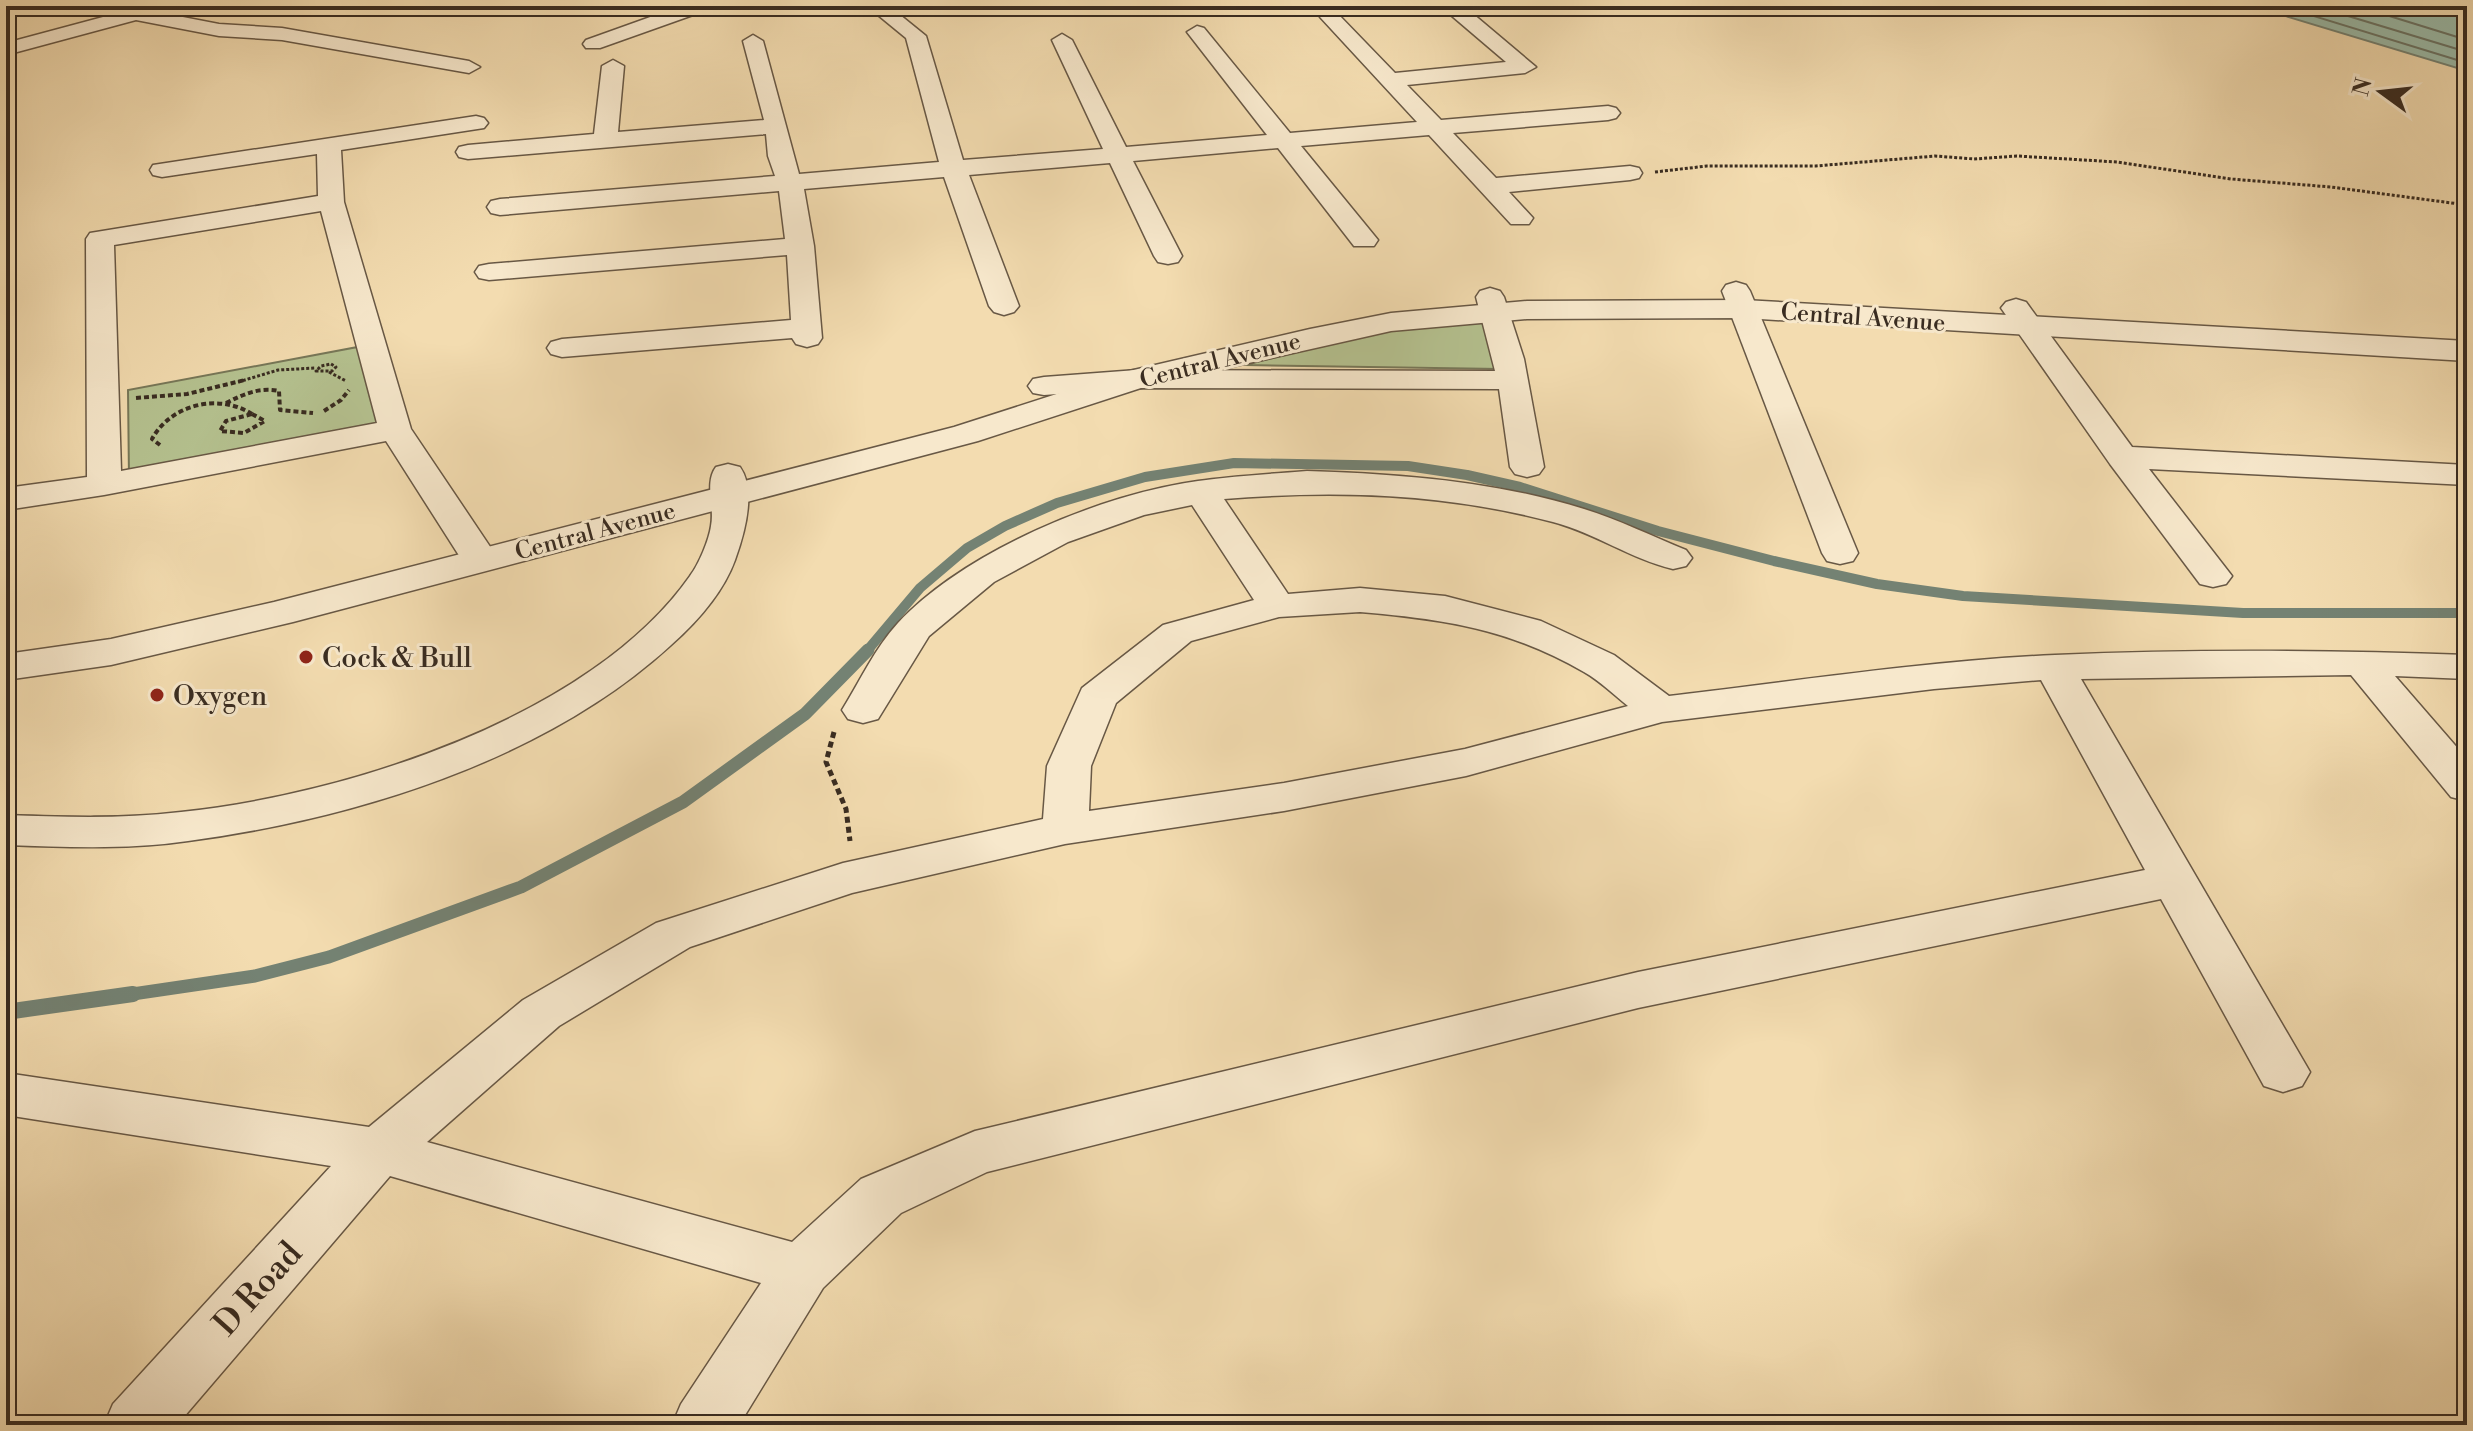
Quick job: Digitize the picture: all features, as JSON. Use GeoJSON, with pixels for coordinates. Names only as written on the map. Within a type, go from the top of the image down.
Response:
{"type":"FeatureCollection","features":[{"type":"Feature","properties":{"kind":"street"},"geometry":{"type":"LineString","coordinates":[[6,49],[166,6]]}},
{"type":"Feature","properties":{"kind":"street"},"geometry":{"type":"LineString","coordinates":[[483,6],[494,9],[509,6]]}},
{"type":"Feature","properties":{"kind":"street"},"geometry":{"type":"LineString","coordinates":[[593,44],[700,6]]}},
{"type":"Feature","properties":{"kind":"street"},"geometry":{"type":"LineString","coordinates":[[877,6],[916,36],[954,169],[1004,306]]}},
{"type":"Feature","properties":{"kind":"street"},"geometry":{"type":"LineString","coordinates":[[901,6],[919,21],[921,29],[916,36]]}},
{"type":"Feature","properties":{"kind":"street"},"geometry":{"type":"LineString","coordinates":[[1393,80],[1525,67],[1459,12]]}},
{"type":"Feature","properties":{"kind":"street"},"geometry":{"type":"LineString","coordinates":[[135,14],[219,30],[282,34],[469,67]]}},
{"type":"Feature","properties":{"kind":"street"},"geometry":{"type":"LineString","coordinates":[[1330,17],[1393,80],[1520,218]]}},
{"type":"Feature","properties":{"kind":"street"},"geometry":{"type":"LineString","coordinates":[[34,21],[76,30]]}},
{"type":"Feature","properties":{"kind":"street"},"geometry":{"type":"LineString","coordinates":[[1197,32],[1364,240]]}},
{"type":"Feature","properties":{"kind":"street"},"geometry":{"type":"LineString","coordinates":[[1062,40],[1168,256]]}},
{"type":"Feature","properties":{"kind":"street"},"geometry":{"type":"LineString","coordinates":[[562,348],[807,333],[800,246],[790,183],[780,156],[777,126],[753,41]]}},
{"type":"Feature","properties":{"kind":"street"},"geometry":{"type":"LineString","coordinates":[[605,141],[613,66]]}},
{"type":"Feature","properties":{"kind":"street"},"geometry":{"type":"LineString","coordinates":[[500,207],[1608,113]]}},
{"type":"Feature","properties":{"kind":"street"},"geometry":{"type":"LineString","coordinates":[[162,170],[476,123]]}},
{"type":"Feature","properties":{"kind":"street"},"geometry":{"type":"LineString","coordinates":[[468,152],[777,126]]}},
{"type":"Feature","properties":{"kind":"street"},"geometry":{"type":"LineString","coordinates":[[329,143],[331,202],[395,429],[474,550]]}},
{"type":"Feature","properties":{"kind":"street"},"geometry":{"type":"LineString","coordinates":[[1489,186],[1630,173]]}},
{"type":"Feature","properties":{"kind":"street"},"geometry":{"type":"LineString","coordinates":[[104,485],[100,239],[331,202]]}},
{"type":"Feature","properties":{"kind":"street"},"geometry":{"type":"LineString","coordinates":[[489,272],[800,246]]}},
{"type":"Feature","properties":{"kind":"street"},"geometry":{"type":"LineString","coordinates":[[1740,300],[1840,553]]}},
{"type":"Feature","properties":{"kind":"street","name":"Central Avenue"},"geometry":{"type":"LineString","coordinates":[[731,484],[1044,386],[1288,325],[1403,306],[1740,300],[2467,351]]}},
{"type":"Feature","properties":{"kind":"street"},"geometry":{"type":"LineString","coordinates":[[1493,305],[1512,380],[1527,467]]}},
{"type":"Feature","properties":{"kind":"street","name":"Central Avenue"},"geometry":{"type":"LineString","coordinates":[[6,643],[101,628],[474,550],[731,484],[966,434],[1137,379],[1364,327],[1493,305]]}},
{"type":"Feature","properties":{"kind":"street"},"geometry":{"type":"LineString","coordinates":[[2023,318],[2122,457],[2213,576]]}},
{"type":"Feature","properties":{"kind":"street","name":"Central Avenue"},"geometry":{"type":"LineString","coordinates":[[2023,318],[2467,334]]}},
{"type":"Feature","properties":{"kind":"street"},"geometry":{"type":"LineString","coordinates":[[1044,386],[1137,379],[1512,380]]}},
{"type":"Feature","properties":{"kind":"street"},"geometry":{"type":"LineString","coordinates":[[6,499],[104,485],[395,429]]}},
{"type":"Feature","properties":{"kind":"street"},"geometry":{"type":"LineString","coordinates":[[2122,457],[2467,475]]}},
{"type":"Feature","properties":{"kind":"street"},"geometry":{"type":"LineString","coordinates":[[863,710],[913,630],[992,566],[1090,519],[1201,491],[1321,480],[1443,487],[1562,513],[1673,558]]}},
{"type":"Feature","properties":{"kind":"street"},"geometry":{"type":"LineString","coordinates":[[6,830],[97,833],[237,818],[322,801],[430,767],[526,725],[605,679],[666,630],[708,582],[729,536],[731,484]]}},
{"type":"Feature","properties":{"kind":"street"},"geometry":{"type":"LineString","coordinates":[[1201,491],[1277,606]]}},
{"type":"Feature","properties":{"kind":"street","name":"Central Avenue"},"geometry":{"type":"LineString","coordinates":[[6,667],[111,652],[279,613],[474,550]]}},
{"type":"Feature","properties":{"kind":"street"},"geometry":{"type":"LineString","coordinates":[[1065,829],[1069,766],[1097,697],[1177,633],[1277,606],[1360,600],[1445,608],[1527,629],[1600,664],[1660,710]]}},
{"type":"Feature","properties":{"kind":"street"},"geometry":{"type":"LineString","coordinates":[[2362,663],[2467,787]]}},
{"type":"Feature","properties":{"kind":"street","name":"D Road"},"geometry":{"type":"LineString","coordinates":[[136,1425],[379,1151],[541,1013],[673,935],[855,876],[1065,829],[1284,797],[1466,762],[1660,710],[1934,677],[2054,667],[2362,663],[2467,667]]}},
{"type":"Feature","properties":{"kind":"street"},"geometry":{"type":"LineString","coordinates":[[2054,667],[2283,1072]]}},
{"type":"Feature","properties":{"kind":"street"},"geometry":{"type":"LineString","coordinates":[[704,1425],[802,1270],[881,1196],[975,1153],[1638,990],[2175,880]]}},
{"type":"Feature","properties":{"kind":"street"},"geometry":{"type":"LineString","coordinates":[[6,1094],[379,1151],[802,1270]]}},
{"type":"Feature","properties":{"kind":"path"},"geometry":{"type":"LineString","coordinates":[[1630,173],[1707,166],[1816,166],[1935,156],[1974,159],[2017,156],[2117,162],[2231,179],[2331,187],[2467,205]]}},
{"type":"Feature","properties":{"kind":"path"},"geometry":{"type":"LineString","coordinates":[[103,399],[183,395],[263,373],[336,366],[329,372]]}},
{"type":"Feature","properties":{"kind":"path"},"geometry":{"type":"LineString","coordinates":[[293,419],[326,411],[349,390],[346,381],[329,372],[319,373],[316,368]]}},
{"type":"Feature","properties":{"kind":"path"},"geometry":{"type":"LineString","coordinates":[[224,404],[249,392],[268,389],[279,391],[278,405],[282,411],[326,411]]}},
{"type":"Feature","properties":{"kind":"path"},"geometry":{"type":"LineString","coordinates":[[170,449],[152,439],[161,422],[193,407],[240,406],[265,421]]}},
{"type":"Feature","properties":{"kind":"path"},"geometry":{"type":"LineString","coordinates":[[252,414],[226,421],[220,431],[242,433],[265,421],[274,421]]}},
{"type":"Feature","properties":{"kind":"path"},"geometry":{"type":"LineString","coordinates":[[855,876],[846,809],[826,762],[834,730],[863,710]]}},
{"type":"Feature","properties":{"kind":"green space"},"geometry":{"type":"Polygon","coordinates":[[[1489,317],[1500,369],[1245,365],[1369,334],[1489,317]]]}},
{"type":"Feature","properties":{"kind":"green space"},"geometry":{"type":"Polygon","coordinates":[[[363,346],[384,427],[129,478],[128,390],[363,346]]]}},
{"type":"Feature","properties":{"kind":"water"},"geometry":{"type":"Polygon","coordinates":[[[2255,6],[2467,6],[2467,71],[2259,8],[2255,6]]]}},
{"type":"Feature","properties":{"kind":"waterway"},"geometry":{"type":"LineString","coordinates":[[866,652],[920,588],[967,548],[1005,526],[1057,503],[1145,477],[1234,463],[1408,466],[1467,475],[1520,487],[1658,531],[1774,561],[1877,584],[1963,596],[2243,613],[2467,613]]}},
{"type":"Feature","properties":{"kind":"waterway"},"geometry":{"type":"LineString","coordinates":[[122,996],[255,976],[329,957],[521,887],[683,802],[805,714],[868,650]]}},
{"type":"Feature","properties":{"kind":"waterway"},"geometry":{"type":"LineString","coordinates":[[122,996],[133,994]]}},
{"type":"Feature","properties":{"kind":"waterway"},"geometry":{"type":"LineString","coordinates":[[6,1012],[122,996]]}},
{"type":"Feature","properties":{"kind":"place","name":"Cock & Bull"},"geometry":{"type":"Point","coordinates":[306,657]}},
{"type":"Feature","properties":{"kind":"place","name":"Oxygen"},"geometry":{"type":"Point","coordinates":[157,695]}}]}
